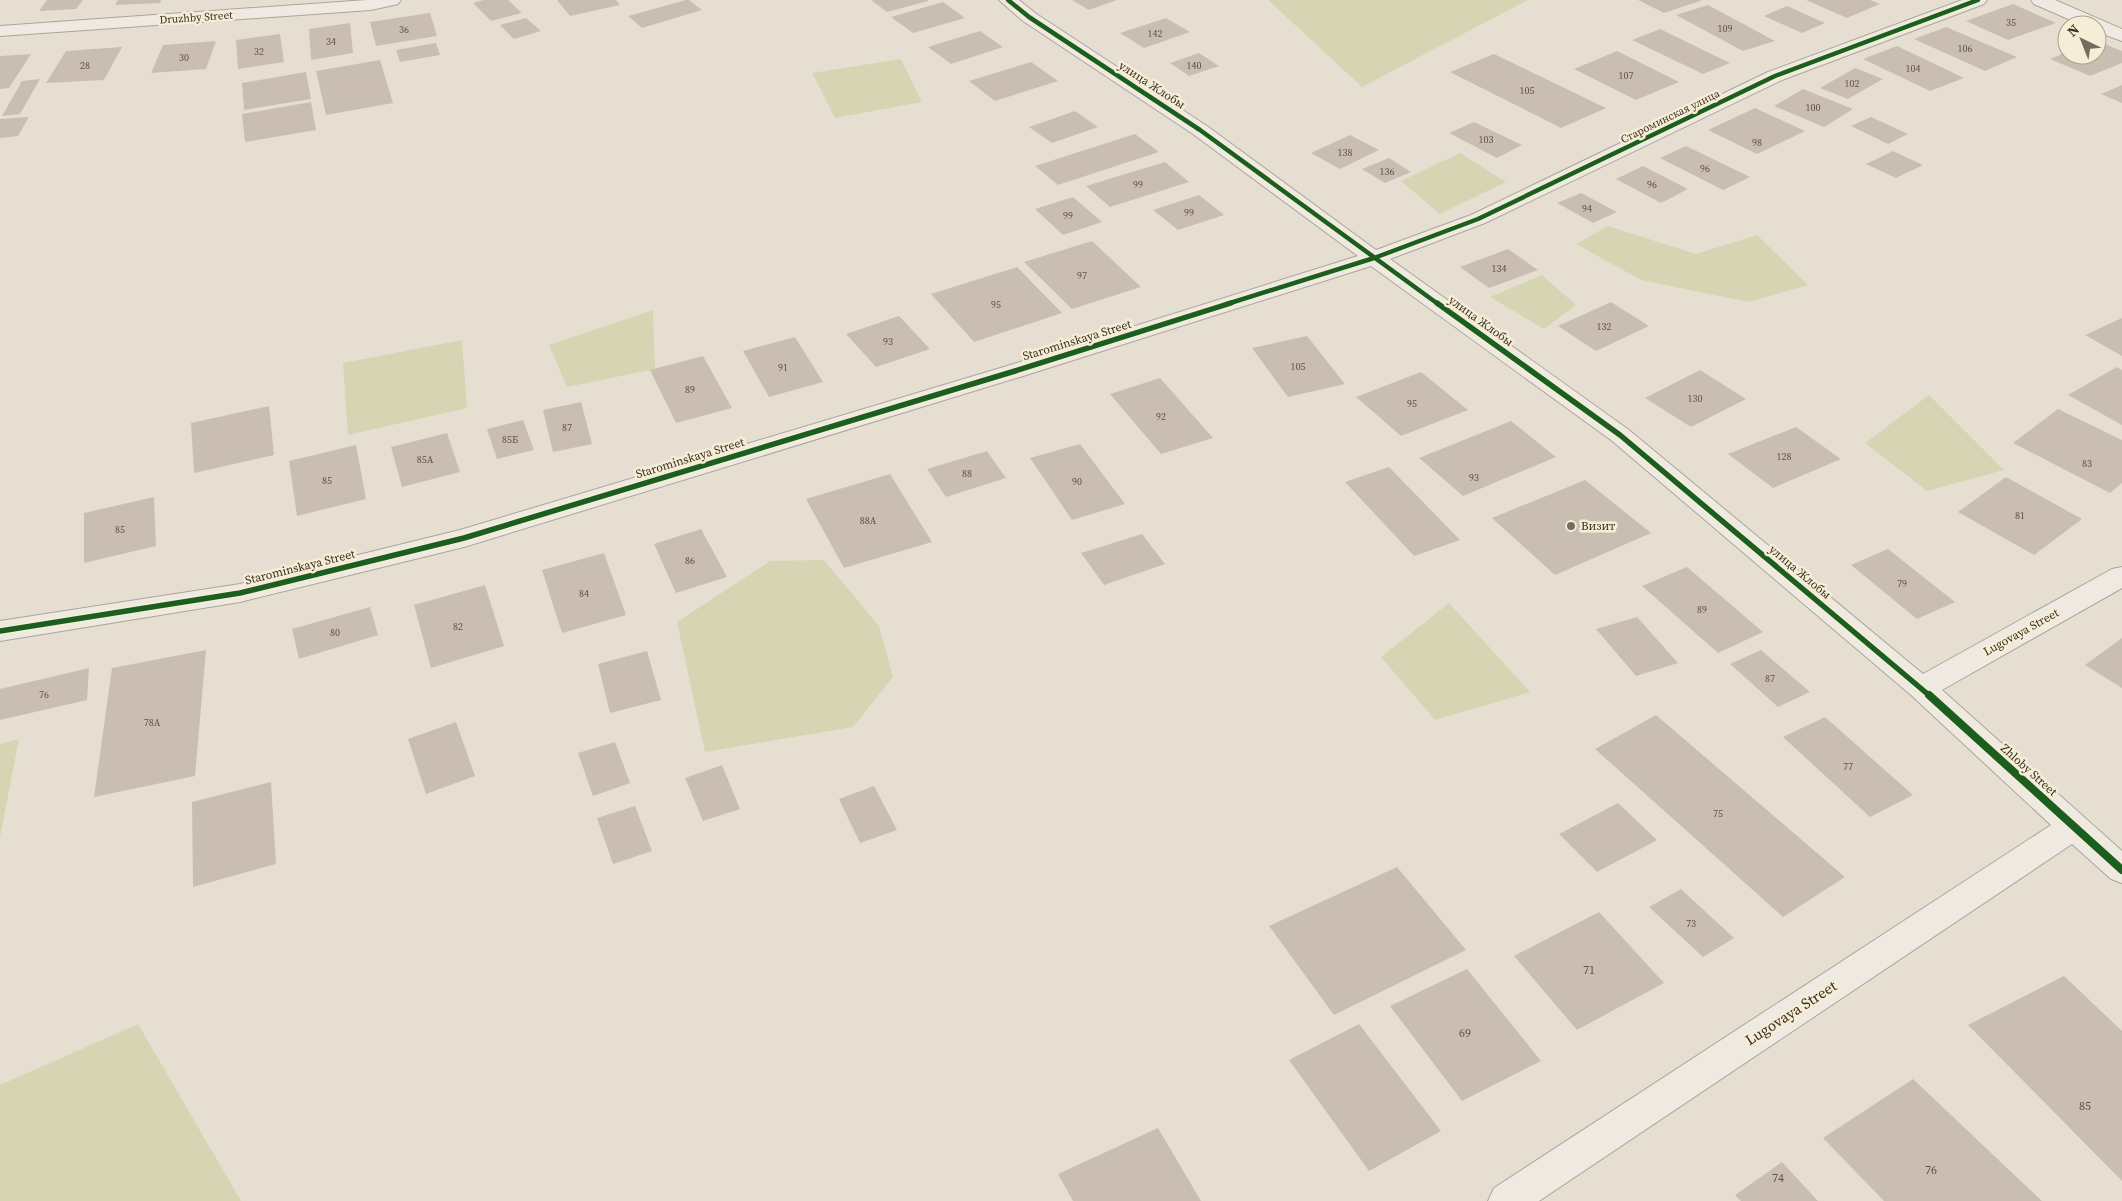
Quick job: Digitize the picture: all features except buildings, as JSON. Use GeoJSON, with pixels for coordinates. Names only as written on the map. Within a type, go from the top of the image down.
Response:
{"type":"FeatureCollection","features":[{"type":"Feature","properties":{"kind":"street","name":"Druzhby Street"},"geometry":{"type":"LineString","coordinates":[[0,31],[371,5],[392,0]]}},
{"type":"Feature","properties":{"kind":"street","name":"улица Жлобы"},"geometry":{"type":"LineString","coordinates":[[1008,0],[1029,17],[1200,130],[1620,435],[1921,688]]}},
{"type":"Feature","properties":{"kind":"street","name":"Староминская улица"},"geometry":{"type":"LineString","coordinates":[[1374,258],[1478,219],[1775,76],[1978,0]]}},
{"type":"Feature","properties":{"kind":"street"},"geometry":{"type":"LineString","coordinates":[[2040,0],[2122,36]]}},
{"type":"Feature","properties":{"kind":"street","name":"Starominskaya Street"},"geometry":{"type":"LineString","coordinates":[[0,631],[240,593],[464,538],[1006,374],[1374,258]]}},
{"type":"Feature","properties":{"kind":"street","name":"Lugovaya Street"},"geometry":{"type":"LineString","coordinates":[[1921,688],[2122,576]]}},
{"type":"Feature","properties":{"kind":"street","name":"Zhloby Street"},"geometry":{"type":"LineString","coordinates":[[1921,688],[2122,870]]}},
{"type":"Feature","properties":{"kind":"street","name":"Lugovaya Street"},"geometry":{"type":"LineString","coordinates":[[1507,1201],[2074,826]]}},
{"type":"Feature","properties":{"kind":"green space"},"geometry":{"type":"Polygon","coordinates":[[[1268,0],[1528,0],[1362,87],[1268,0]]]}},
{"type":"Feature","properties":{"kind":"green space"},"geometry":{"type":"Polygon","coordinates":[[[901,59],[922,102],[835,118],[812,73],[901,59]]]}},
{"type":"Feature","properties":{"kind":"green space"},"geometry":{"type":"Polygon","coordinates":[[[1460,153],[1506,182],[1440,214],[1401,181],[1460,153]]]}},
{"type":"Feature","properties":{"kind":"green space"},"geometry":{"type":"Polygon","coordinates":[[[1608,226],[1696,254],[1757,235],[1808,285],[1748,302],[1641,280],[1576,244],[1608,226]]]}},
{"type":"Feature","properties":{"kind":"green space"},"geometry":{"type":"Polygon","coordinates":[[[1542,275],[1576,305],[1544,329],[1490,297],[1542,275]]]}},
{"type":"Feature","properties":{"kind":"green space"},"geometry":{"type":"Polygon","coordinates":[[[653,310],[655,369],[567,387],[549,345],[653,310]]]}},
{"type":"Feature","properties":{"kind":"green space"},"geometry":{"type":"Polygon","coordinates":[[[462,340],[467,408],[348,435],[343,363],[462,340]]]}},
{"type":"Feature","properties":{"kind":"green space"},"geometry":{"type":"Polygon","coordinates":[[[1929,395],[2004,470],[1927,491],[1865,443],[1929,395]]]}},
{"type":"Feature","properties":{"kind":"green space"},"geometry":{"type":"Polygon","coordinates":[[[824,560],[879,626],[893,677],[853,727],[705,752],[677,622],[770,561],[824,560]]]}},
{"type":"Feature","properties":{"kind":"green space"},"geometry":{"type":"Polygon","coordinates":[[[1449,603],[1530,692],[1435,720],[1381,657],[1449,603]]]}},
{"type":"Feature","properties":{"kind":"green space"},"geometry":{"type":"Polygon","coordinates":[[[19,739],[0,837],[0,744],[19,739]]]}},
{"type":"Feature","properties":{"kind":"green space"},"geometry":{"type":"Polygon","coordinates":[[[138,1024],[241,1201],[0,1201],[0,1085],[138,1024]]]}},
{"type":"Feature","properties":{"kind":"cycle path"},"geometry":{"type":"LineString","coordinates":[[1008,0],[1029,17],[1200,130],[1620,435],[1921,688],[2122,870]]}},
{"type":"Feature","properties":{"kind":"cycle path"},"geometry":{"type":"LineString","coordinates":[[0,631],[240,593],[464,538],[1015,371],[1374,258],[1478,219],[1775,76],[1978,0]]}},
{"type":"Feature","properties":{"kind":"place","name":"Визит"},"geometry":{"type":"Point","coordinates":[1571,526]}}]}
